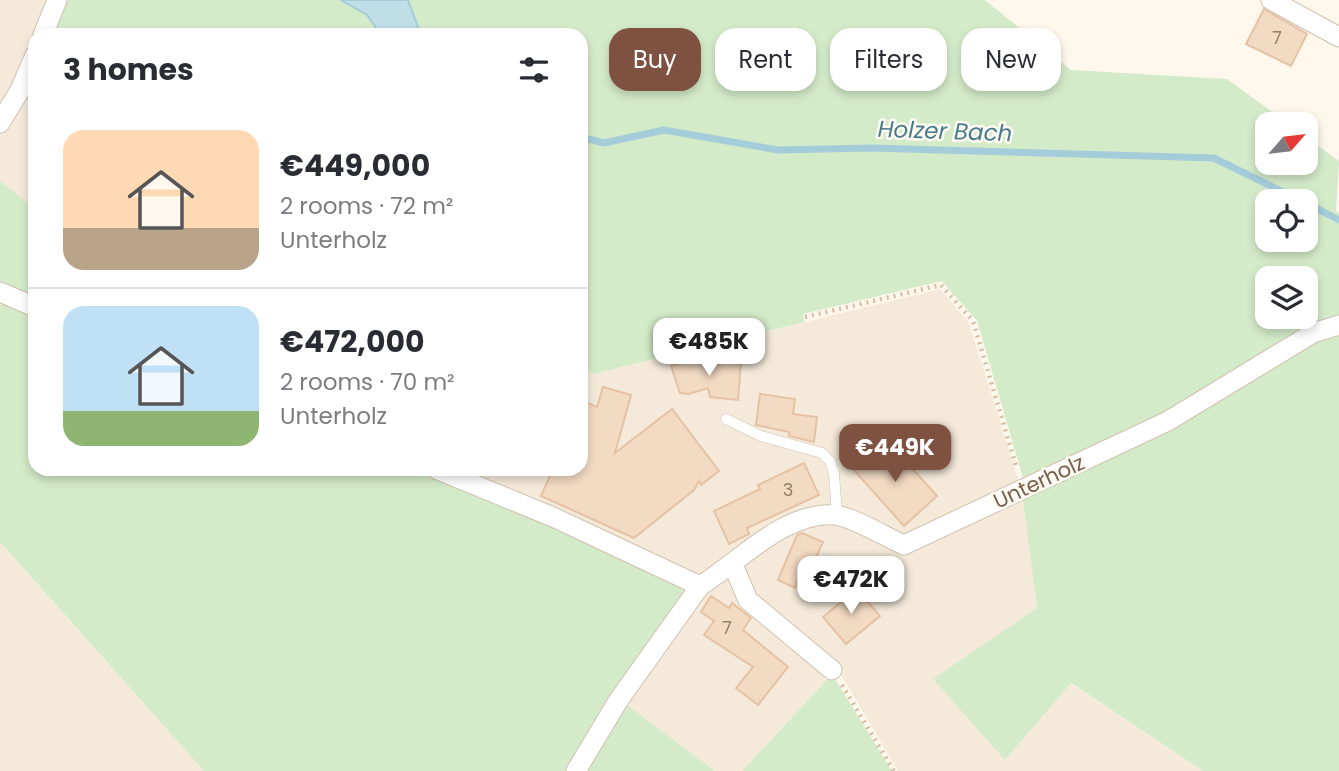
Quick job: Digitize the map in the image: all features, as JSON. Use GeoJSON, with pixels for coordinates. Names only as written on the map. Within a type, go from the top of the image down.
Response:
{"type":"FeatureCollection","features":[{"type":"Feature","properties":{"kind":"street"},"geometry":{"type":"LineString","coordinates":[[46,28],[57,0]]}},
{"type":"Feature","properties":{"kind":"street"},"geometry":{"type":"LineString","coordinates":[[1271,0],[1339,37]]}},
{"type":"Feature","properties":{"kind":"street"},"geometry":{"type":"LineString","coordinates":[[0,123],[28,71]]}},
{"type":"Feature","properties":{"kind":"street"},"geometry":{"type":"LineString","coordinates":[[0,292],[28,304]]}},
{"type":"Feature","properties":{"kind":"street","name":"Unterholz"},"geometry":{"type":"LineString","coordinates":[[700,586],[733,565],[767,538],[802,518],[837,515],[904,545],[1168,421],[1313,333],[1339,325]]}},
{"type":"Feature","properties":{"kind":"street"},"geometry":{"type":"LineString","coordinates":[[453,476],[553,517],[700,586],[618,701],[576,771]]}},
{"type":"Feature","properties":{"kind":"street"},"geometry":{"type":"LineString","coordinates":[[733,565],[748,600],[832,670]]}},
{"type":"Feature","properties":{"kind":"lane"},"geometry":{"type":"LineString","coordinates":[[726,419],[761,436],[822,453],[830,461],[834,474],[837,515]]}},
{"type":"Feature","properties":{"kind":"path"},"geometry":{"type":"LineString","coordinates":[[805,317],[941,285],[973,321],[1011,449]]}},
{"type":"Feature","properties":{"kind":"path"},"geometry":{"type":"LineString","coordinates":[[832,670],[894,771]]}},
{"type":"Feature","properties":{"kind":"shaded area"},"geometry":{"type":"Polygon","coordinates":[[[0,0],[47,0],[36,28],[28,28],[28,50],[15,84],[28,92],[28,203],[0,181],[0,0]]]}},
{"type":"Feature","properties":{"kind":"shaded area"},"geometry":{"type":"Polygon","coordinates":[[[940,289],[969,323],[1022,492],[1037,608],[934,679],[1070,683],[1203,771],[898,771],[837,668],[742,771],[715,771],[622,701],[456,476],[588,476],[588,371],[594,374],[940,289]]]}},
{"type":"Feature","properties":{"kind":"shaded area"},"geometry":{"type":"Polygon","coordinates":[[[0,542],[67,618],[204,771],[0,771],[0,542]]]}},
{"type":"Feature","properties":{"kind":"green space"},"geometry":{"type":"Polygon","coordinates":[[[65,0],[341,0],[367,15],[376,28],[54,28],[65,0]]]}},
{"type":"Feature","properties":{"kind":"green space"},"geometry":{"type":"Polygon","coordinates":[[[408,0],[985,0],[1019,28],[961,28],[961,91],[1061,91],[1061,62],[1071,70],[1227,79],[1272,112],[1255,112],[1255,175],[1318,175],[1318,146],[1339,161],[1336,211],[1339,213],[1339,322],[1167,418],[1025,485],[977,321],[942,281],[803,314],[804,322],[594,374],[588,371],[588,28],[418,28],[408,0]]]}},
{"type":"Feature","properties":{"kind":"green space"},"geometry":{"type":"Polygon","coordinates":[[[0,181],[28,203],[28,296],[0,282],[0,181]]]}},
{"type":"Feature","properties":{"kind":"green space"},"geometry":{"type":"Polygon","coordinates":[[[5,304],[28,312],[28,476],[438,476],[553,523],[695,587],[572,771],[204,771],[0,542],[0,305],[5,304]]]}},
{"type":"Feature","properties":{"kind":"green space"},"geometry":{"type":"Polygon","coordinates":[[[1339,328],[1339,771],[1203,771],[1071,683],[1005,760],[933,679],[1037,608],[1022,492],[1339,328]]]}},
{"type":"Feature","properties":{"kind":"green space"},"geometry":{"type":"Polygon","coordinates":[[[832,674],[892,771],[742,771],[832,674]]]}},
{"type":"Feature","properties":{"kind":"green space"},"geometry":{"type":"Polygon","coordinates":[[[622,701],[715,771],[579,771],[622,701]]]}},
{"type":"Feature","properties":{"kind":"water"},"geometry":{"type":"Polygon","coordinates":[[[341,0],[408,0],[418,28],[376,28],[367,15],[341,0]]]}},
{"type":"Feature","properties":{"kind":"building"},"geometry":{"type":"Polygon","coordinates":[[[1264,9],[1307,34],[1291,66],[1246,44],[1264,9]]]}},
{"type":"Feature","properties":{"kind":"building"},"geometry":{"type":"Polygon","coordinates":[[[703,356],[706,367],[728,361],[741,362],[738,400],[710,397],[708,388],[689,394],[680,393],[671,366],[703,356]]]}},
{"type":"Feature","properties":{"kind":"building"},"geometry":{"type":"Polygon","coordinates":[[[603,387],[631,395],[615,453],[672,409],[719,471],[701,485],[699,481],[694,490],[634,538],[541,496],[550,476],[588,476],[588,403],[597,407],[603,387]]]}},
{"type":"Feature","properties":{"kind":"building"},"geometry":{"type":"Polygon","coordinates":[[[760,394],[795,399],[793,414],[817,417],[814,442],[789,436],[789,432],[756,425],[760,394]]]}},
{"type":"Feature","properties":{"kind":"building"},"geometry":{"type":"Polygon","coordinates":[[[877,446],[883,453],[894,448],[937,496],[904,526],[852,468],[877,446]]]}},
{"type":"Feature","properties":{"kind":"building"},"geometry":{"type":"Polygon","coordinates":[[[804,463],[819,495],[747,528],[749,534],[729,544],[714,511],[760,489],[758,485],[804,463]]]}},
{"type":"Feature","properties":{"kind":"building"},"geometry":{"type":"Polygon","coordinates":[[[802,533],[823,542],[814,562],[807,559],[795,588],[778,580],[797,535],[802,533]]]}},
{"type":"Feature","properties":{"kind":"building"},"geometry":{"type":"Polygon","coordinates":[[[857,589],[880,616],[846,644],[823,617],[857,589]]]}},
{"type":"Feature","properties":{"kind":"building"},"geometry":{"type":"Polygon","coordinates":[[[711,596],[729,608],[732,603],[751,618],[743,630],[788,667],[758,705],[736,688],[753,667],[704,635],[714,621],[701,612],[711,596]]]}},
{"type":"Feature","properties":{"kind":"waterway","name":"Holzer Bach"},"geometry":{"type":"LineString","coordinates":[[588,139],[604,143],[664,130],[778,150],[872,148],[1214,158],[1277,189]]}},
{"type":"Feature","properties":{"kind":"waterway","name":"Holzer Bach"},"geometry":{"type":"LineString","coordinates":[[1318,209],[1339,220]]}}]}
